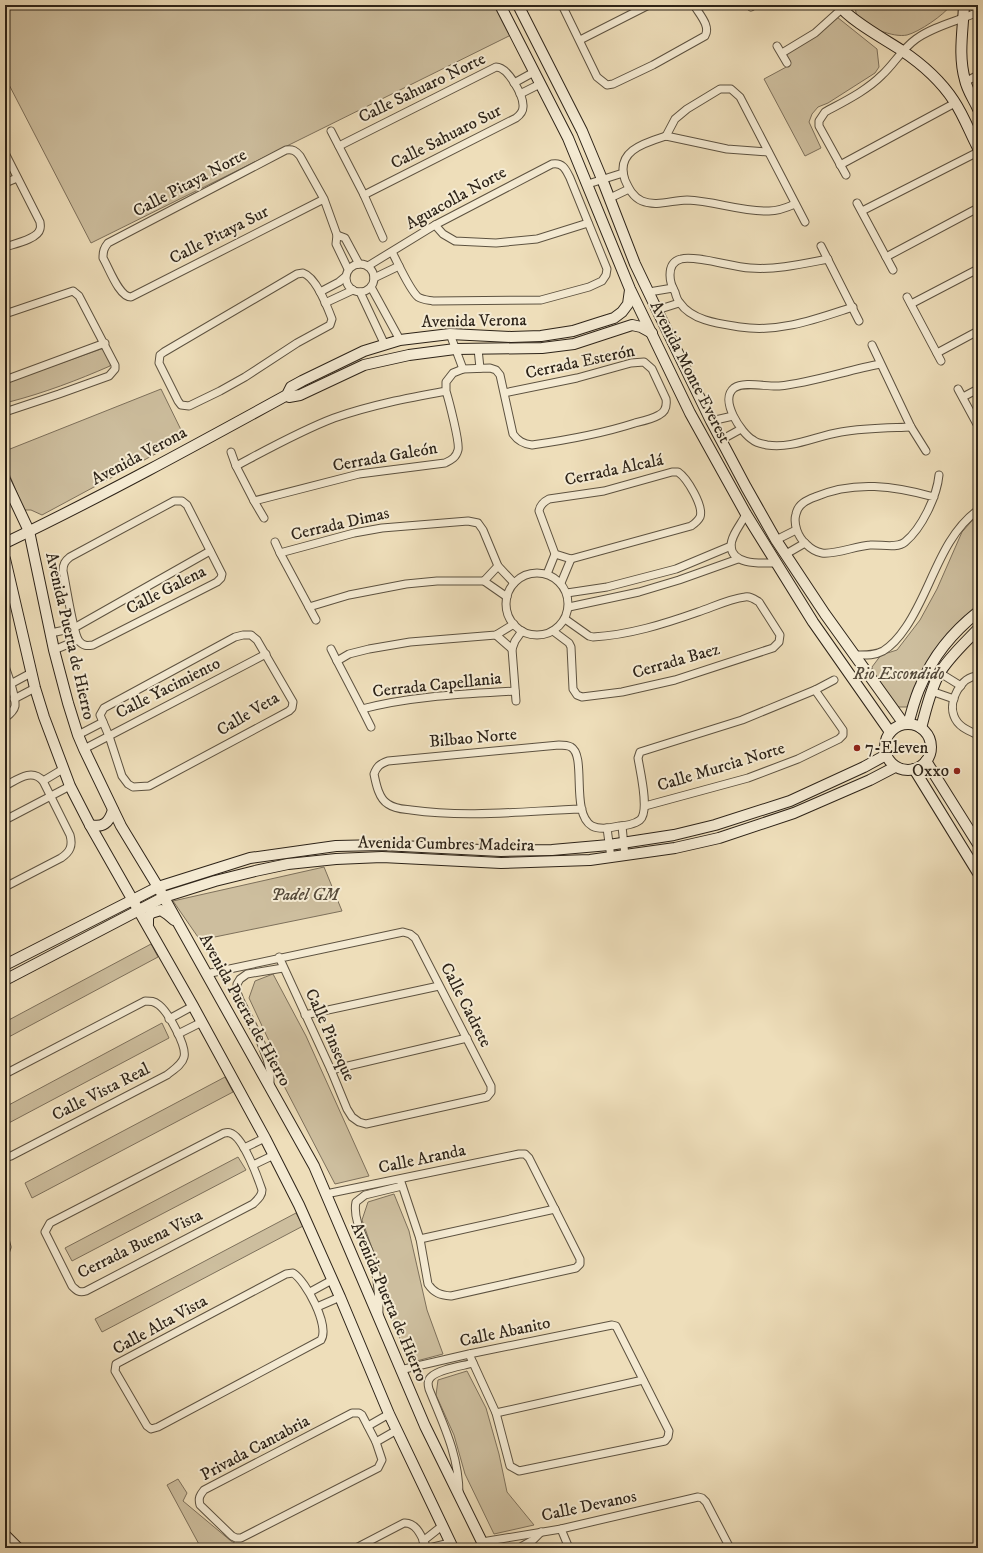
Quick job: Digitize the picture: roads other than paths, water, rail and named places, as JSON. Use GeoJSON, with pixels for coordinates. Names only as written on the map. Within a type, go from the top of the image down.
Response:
{"type":"FeatureCollection","features":[{"type":"Feature","properties":{"kind":"street","name":"Avenida Monte Everest"},"geometry":{"type":"LineString","coordinates":[[500,5],[568,138],[630,289],[690,413],[746,514],[776,563],[827,643],[890,732]]}},
{"type":"Feature","properties":{"kind":"street","name":"Avenida Monte Everest"},"geometry":{"type":"LineString","coordinates":[[518,5],[582,131],[610,198],[635,264],[720,440],[776,540],[854,655],[906,724]]}},
{"type":"Feature","properties":{"kind":"street"},"geometry":{"type":"LineString","coordinates":[[562,5],[597,77],[607,85],[613,84],[653,65],[697,42],[705,36],[707,27],[694,5]]}},
{"type":"Feature","properties":{"kind":"street"},"geometry":{"type":"LineString","coordinates":[[580,40],[649,5]]}},
{"type":"Feature","properties":{"kind":"street"},"geometry":{"type":"LineString","coordinates":[[964,5],[964,19],[960,48],[962,64],[965,82],[978,109]]}},
{"type":"Feature","properties":{"kind":"street"},"geometry":{"type":"LineString","coordinates":[[782,53],[815,33],[842,6],[862,24],[902,51],[928,71],[943,85],[955,103],[978,148]]}},
{"type":"Feature","properties":{"kind":"street"},"geometry":{"type":"LineString","coordinates":[[846,175],[821,133],[819,121],[825,112],[873,84],[902,51],[927,32],[964,19],[978,12]]}},
{"type":"Feature","properties":{"kind":"street"},"geometry":{"type":"LineString","coordinates":[[777,46],[787,63]]}},
{"type":"Feature","properties":{"kind":"street"},"geometry":{"type":"LineString","coordinates":[[517,88],[534,72],[548,66]]}},
{"type":"Feature","properties":{"kind":"street","name":"Calle Sahuaro Norte"},"geometry":{"type":"LineString","coordinates":[[339,146],[496,67],[503,69],[517,88]]}},
{"type":"Feature","properties":{"kind":"street"},"geometry":{"type":"LineString","coordinates":[[965,82],[978,75]]}},
{"type":"Feature","properties":{"kind":"street","name":"Calle Sahuaro Sur"},"geometry":{"type":"LineString","coordinates":[[364,196],[516,118],[522,111],[523,107],[517,88],[540,84]]}},
{"type":"Feature","properties":{"kind":"street"},"geometry":{"type":"LineString","coordinates":[[666,136],[675,119],[687,109],[720,89],[731,90],[740,97],[805,222]]}},
{"type":"Feature","properties":{"kind":"street"},"geometry":{"type":"LineString","coordinates":[[840,165],[955,103]]}},
{"type":"Feature","properties":{"kind":"street"},"geometry":{"type":"LineString","coordinates":[[331,131],[364,196],[383,238]]}},
{"type":"Feature","properties":{"kind":"street"},"geometry":{"type":"LineString","coordinates":[[768,152],[706,145],[666,136],[631,151],[627,156],[623,173],[629,189],[635,196],[643,201],[653,203],[692,201],[767,211],[782,209],[795,204]]}},
{"type":"Feature","properties":{"kind":"street","name":"Calle Pitaya Norte"},"geometry":{"type":"LineString","coordinates":[[128,297],[121,292],[103,258],[104,247],[108,243],[286,150],[292,149],[297,151],[324,199]]}},
{"type":"Feature","properties":{"kind":"street"},"geometry":{"type":"LineString","coordinates":[[862,211],[978,152]]}},
{"type":"Feature","properties":{"kind":"street"},"geometry":{"type":"LineString","coordinates":[[5,154],[40,222],[41,229],[32,238],[5,247]]}},
{"type":"Feature","properties":{"kind":"street","name":"Aguacolla Norte"},"geometry":{"type":"LineString","coordinates":[[368,266],[435,225],[552,164],[560,164],[565,168],[588,223]]}},
{"type":"Feature","properties":{"kind":"street"},"geometry":{"type":"LineString","coordinates":[[588,184],[623,173]]}},
{"type":"Feature","properties":{"kind":"street"},"geometry":{"type":"LineString","coordinates":[[5,183],[17,178]]}},
{"type":"Feature","properties":{"kind":"street"},"geometry":{"type":"LineString","coordinates":[[610,198],[629,189]]}},
{"type":"Feature","properties":{"kind":"street"},"geometry":{"type":"LineString","coordinates":[[324,199],[337,235],[336,244],[348,269],[346,277],[347,285],[353,290],[360,292],[368,290],[371,287],[374,278],[372,270],[368,266],[355,264],[348,269]]}},
{"type":"Feature","properties":{"kind":"street","name":"Calle Pitaya Sur"},"geometry":{"type":"LineString","coordinates":[[128,297],[135,296],[324,199]]}},
{"type":"Feature","properties":{"kind":"street"},"geometry":{"type":"LineString","coordinates":[[857,203],[893,270]]}},
{"type":"Feature","properties":{"kind":"street"},"geometry":{"type":"LineString","coordinates":[[886,257],[978,208]]}},
{"type":"Feature","properties":{"kind":"street"},"geometry":{"type":"LineString","coordinates":[[392,252],[413,291],[418,297],[424,300],[433,301],[541,300],[589,287],[602,281],[606,275],[607,269],[588,223],[537,238],[496,244],[455,241],[443,234],[435,225]]}},
{"type":"Feature","properties":{"kind":"street"},"geometry":{"type":"LineString","coordinates":[[337,235],[345,238],[360,264]]}},
{"type":"Feature","properties":{"kind":"street"},"geometry":{"type":"LineString","coordinates":[[614,252],[629,246]]}},
{"type":"Feature","properties":{"kind":"street"},"geometry":{"type":"LineString","coordinates":[[821,246],[859,321]]}},
{"type":"Feature","properties":{"kind":"street"},"geometry":{"type":"LineString","coordinates":[[828,259],[783,268],[764,269],[736,267],[696,259],[679,259],[671,266],[671,281],[680,303],[690,313],[706,320],[741,327],[760,329],[779,328],[802,324],[853,307]]}},
{"type":"Feature","properties":{"kind":"street"},"geometry":{"type":"LineString","coordinates":[[374,278],[399,266]]}},
{"type":"Feature","properties":{"kind":"street"},"geometry":{"type":"LineString","coordinates":[[911,304],[978,269]]}},
{"type":"Feature","properties":{"kind":"street"},"geometry":{"type":"LineString","coordinates":[[297,274],[308,274],[320,292],[325,303],[332,319],[332,323],[328,328],[297,343],[246,377],[194,404],[185,406],[178,401],[159,363],[159,359],[164,352],[297,274]]}},
{"type":"Feature","properties":{"kind":"street"},"geometry":{"type":"LineString","coordinates":[[320,292],[346,277]]}},
{"type":"Feature","properties":{"kind":"street"},"geometry":{"type":"LineString","coordinates":[[371,287],[400,340]]}},
{"type":"Feature","properties":{"kind":"street","name":"Avenida Verona"},"geometry":{"type":"LineString","coordinates":[[5,543],[59,518],[287,394],[291,387],[302,380],[364,351],[384,343],[450,334],[511,337],[541,336],[573,330],[614,318],[622,312],[628,304],[630,289]]}},
{"type":"Feature","properties":{"kind":"street"},"geometry":{"type":"LineString","coordinates":[[325,303],[353,290]]}},
{"type":"Feature","properties":{"kind":"street"},"geometry":{"type":"LineString","coordinates":[[5,314],[73,291],[79,296],[105,343],[115,365],[115,369],[109,376],[5,412]]}},
{"type":"Feature","properties":{"kind":"street"},"geometry":{"type":"LineString","coordinates":[[649,292],[674,291]]}},
{"type":"Feature","properties":{"kind":"street"},"geometry":{"type":"LineString","coordinates":[[360,292],[384,343]]}},
{"type":"Feature","properties":{"kind":"street"},"geometry":{"type":"LineString","coordinates":[[907,297],[942,361]]}},
{"type":"Feature","properties":{"kind":"street"},"geometry":{"type":"LineString","coordinates":[[657,310],[680,303]]}},
{"type":"Feature","properties":{"kind":"street"},"geometry":{"type":"LineString","coordinates":[[614,318],[620,330]]}},
{"type":"Feature","properties":{"kind":"street","name":"Avenida Verona"},"geometry":{"type":"LineString","coordinates":[[287,394],[289,397],[293,397],[364,364],[409,355],[456,349],[511,350],[555,347],[574,344],[632,325],[636,325],[652,334]]}},
{"type":"Feature","properties":{"kind":"street"},"geometry":{"type":"LineString","coordinates":[[937,353],[978,331]]}},
{"type":"Feature","properties":{"kind":"street"},"geometry":{"type":"LineString","coordinates":[[236,466],[300,433],[333,419],[391,402],[446,391],[446,382],[448,377],[463,369],[450,334]]}},
{"type":"Feature","properties":{"kind":"street"},"geometry":{"type":"LineString","coordinates":[[5,380],[105,343]]}},
{"type":"Feature","properties":{"kind":"street"},"geometry":{"type":"LineString","coordinates":[[872,344],[880,364],[911,427],[926,451]]}},
{"type":"Feature","properties":{"kind":"street"},"geometry":{"type":"LineString","coordinates":[[478,349],[480,368]]}},
{"type":"Feature","properties":{"kind":"street","name":"Cerrada Esterón"},"geometry":{"type":"LineString","coordinates":[[463,369],[490,368],[496,370],[500,375],[513,434],[524,444],[532,445],[579,438],[619,428],[660,415],[665,410],[666,404],[666,400],[652,370],[644,362],[631,363],[577,378],[504,393]]}},
{"type":"Feature","properties":{"kind":"street"},"geometry":{"type":"LineString","coordinates":[[880,364],[780,386],[744,385],[735,388],[729,397],[733,416],[741,429],[752,440],[766,445],[789,445],[840,432],[911,427]]}},
{"type":"Feature","properties":{"kind":"street"},"geometry":{"type":"LineString","coordinates":[[670,371],[684,365]]}},
{"type":"Feature","properties":{"kind":"street"},"geometry":{"type":"LineString","coordinates":[[958,389],[978,426]]}},
{"type":"Feature","properties":{"kind":"street"},"geometry":{"type":"LineString","coordinates":[[963,397],[978,389]]}},
{"type":"Feature","properties":{"kind":"street","name":"Cerrada Galeón"},"geometry":{"type":"LineString","coordinates":[[254,501],[359,474],[451,460],[455,457],[458,447],[446,391]]}},
{"type":"Feature","properties":{"kind":"street"},"geometry":{"type":"LineString","coordinates":[[711,422],[733,416]]}},
{"type":"Feature","properties":{"kind":"street"},"geometry":{"type":"LineString","coordinates":[[720,440],[741,429]]}},
{"type":"Feature","properties":{"kind":"street"},"geometry":{"type":"LineString","coordinates":[[231,452],[236,466],[264,518]]}},
{"type":"Feature","properties":{"kind":"street","name":"Cerrada Alcalá"},"geometry":{"type":"LineString","coordinates":[[555,554],[539,511],[540,506],[544,502],[556,498],[604,491],[672,472],[678,472],[687,481],[701,509],[700,517],[691,526],[638,542],[571,559]]}},
{"type":"Feature","properties":{"kind":"street"},"geometry":{"type":"LineString","coordinates":[[934,497],[898,488],[855,486],[822,494],[801,504],[795,517],[796,530],[805,543],[822,553],[830,553],[867,545],[900,545],[905,542],[917,529],[934,497],[938,486],[939,475]]}},
{"type":"Feature","properties":{"kind":"street","name":"Avenida Puerta de Hierro"},"geometry":{"type":"LineString","coordinates":[[5,480],[29,531],[54,650],[78,734],[84,749],[122,826],[158,886],[314,1166],[400,1370],[425,1426],[483,1545]]}},
{"type":"Feature","properties":{"kind":"street"},"geometry":{"type":"LineString","coordinates":[[735,494],[746,487]]}},
{"type":"Feature","properties":{"kind":"street","name":"Calle Galena"},"geometry":{"type":"LineString","coordinates":[[174,501],[182,501],[187,505],[210,551],[222,574],[221,578],[217,582],[93,645],[87,646],[78,640],[74,628],[63,571],[65,561],[70,557],[174,501]]}},
{"type":"Feature","properties":{"kind":"street"},"geometry":{"type":"LineString","coordinates":[[854,655],[871,655],[882,652],[891,646],[920,605],[954,535],[968,518],[978,510]]}},
{"type":"Feature","properties":{"kind":"street"},"geometry":{"type":"LineString","coordinates":[[738,559],[731,546],[746,514]]}},
{"type":"Feature","properties":{"kind":"street","name":"Cerrada Dimas"},"geometry":{"type":"LineString","coordinates":[[316,620],[280,554],[354,533],[382,528],[468,521],[478,523],[483,530],[498,566],[514,583]]}},
{"type":"Feature","properties":{"kind":"street"},"geometry":{"type":"LineString","coordinates":[[765,545],[796,530]]}},
{"type":"Feature","properties":{"kind":"street"},"geometry":{"type":"LineString","coordinates":[[274,542],[280,554]]}},
{"type":"Feature","properties":{"kind":"street"},"geometry":{"type":"LineString","coordinates":[[786,554],[805,543]]}},
{"type":"Feature","properties":{"kind":"street"},"geometry":{"type":"LineString","coordinates":[[567,593],[607,587],[676,569],[731,546]]}},
{"type":"Feature","properties":{"kind":"street"},"geometry":{"type":"LineString","coordinates":[[51,634],[74,628],[210,551]]}},
{"type":"Feature","properties":{"kind":"street"},"geometry":{"type":"LineString","coordinates":[[547,574],[555,554],[571,559],[561,583]]}},
{"type":"Feature","properties":{"kind":"street"},"geometry":{"type":"LineString","coordinates":[[5,559],[35,688],[44,717],[70,786],[90,825],[148,924],[202,1022],[299,1204],[397,1430],[452,1545],[428,1548],[416,1527],[412,1524],[404,1523],[356,1548]]}},
{"type":"Feature","properties":{"kind":"street"},"geometry":{"type":"LineString","coordinates":[[568,607],[639,592],[679,580],[738,559],[756,564],[776,563]]}},
{"type":"Feature","properties":{"kind":"street"},"geometry":{"type":"LineString","coordinates":[[484,581],[498,566]]}},
{"type":"Feature","properties":{"kind":"street"},"geometry":{"type":"LineString","coordinates":[[530,574],[547,574],[555,578],[561,583],[567,593],[568,607],[565,619],[560,626],[543,635],[532,635],[522,631],[514,624],[508,612],[507,597],[514,583],[521,577],[530,574]]}},
{"type":"Feature","properties":{"kind":"street"},"geometry":{"type":"LineString","coordinates":[[309,607],[349,595],[406,584],[437,581],[484,581],[507,597]]}},
{"type":"Feature","properties":{"kind":"street","name":"Cerrada Baez"},"geometry":{"type":"LineString","coordinates":[[553,631],[569,642],[571,647],[573,689],[577,695],[582,697],[622,692],[675,680],[773,648],[779,642],[780,635],[761,606],[754,599],[746,597],[661,625],[599,637],[589,636],[565,619]]}},
{"type":"Feature","properties":{"kind":"street"},"geometry":{"type":"LineString","coordinates":[[906,724],[920,686],[946,643],[978,612]]}},
{"type":"Feature","properties":{"kind":"street"},"geometry":{"type":"LineString","coordinates":[[337,661],[348,654],[403,643],[496,635],[514,624]]}},
{"type":"Feature","properties":{"kind":"street"},"geometry":{"type":"LineString","coordinates":[[921,728],[931,691],[940,673],[957,651],[978,629]]}},
{"type":"Feature","properties":{"kind":"street","name":"Cerrada Capellania"},"geometry":{"type":"LineString","coordinates":[[516,701],[512,649],[515,641],[522,631]]}},
{"type":"Feature","properties":{"kind":"street","name":"Calle Veta"},"geometry":{"type":"LineString","coordinates":[[251,635],[257,640],[266,654],[293,702],[292,708],[282,715],[149,786],[133,787],[128,784],[122,776],[109,736],[100,715],[104,708],[235,637],[251,635]]}},
{"type":"Feature","properties":{"kind":"street","name":"Cerrada Capellania"},"geometry":{"type":"LineString","coordinates":[[496,635],[512,649]]}},
{"type":"Feature","properties":{"kind":"street"},"geometry":{"type":"LineString","coordinates":[[54,650],[78,640]]}},
{"type":"Feature","properties":{"kind":"street","name":"Cerrada Capellania"},"geometry":{"type":"LineString","coordinates":[[331,649],[362,709],[391,703],[515,691]]}},
{"type":"Feature","properties":{"kind":"street","name":"Calle Yacimiento"},"geometry":{"type":"LineString","coordinates":[[84,749],[266,654]]}},
{"type":"Feature","properties":{"kind":"street"},"geometry":{"type":"LineString","coordinates":[[5,666],[8,685],[14,699],[15,706],[12,712],[5,718]]}},
{"type":"Feature","properties":{"kind":"street"},"geometry":{"type":"LineString","coordinates":[[8,685],[31,673]]}},
{"type":"Feature","properties":{"kind":"street"},"geometry":{"type":"LineString","coordinates":[[940,673],[957,692]]}},
{"type":"Feature","properties":{"kind":"street"},"geometry":{"type":"LineString","coordinates":[[978,676],[967,679],[957,692],[952,709],[954,717],[959,725],[978,735]]}},
{"type":"Feature","properties":{"kind":"street","name":"Calle Murcia Norte"},"geometry":{"type":"LineString","coordinates":[[607,828],[622,826],[639,820],[643,815],[645,806],[638,758],[640,752],[742,720],[815,690],[834,680]]}},
{"type":"Feature","properties":{"kind":"street"},"geometry":{"type":"LineString","coordinates":[[14,699],[35,688]]}},
{"type":"Feature","properties":{"kind":"street","name":"Calle Murcia Norte"},"geometry":{"type":"LineString","coordinates":[[645,806],[748,778],[798,759],[839,739],[843,735],[843,730],[815,690]]}},
{"type":"Feature","properties":{"kind":"street"},"geometry":{"type":"LineString","coordinates":[[931,691],[957,692]]}},
{"type":"Feature","properties":{"kind":"street"},"geometry":{"type":"LineString","coordinates":[[362,709],[371,727]]}},
{"type":"Feature","properties":{"kind":"street","name":"Calle Yacimiento"},"geometry":{"type":"LineString","coordinates":[[78,734],[103,722]]}},
{"type":"Feature","properties":{"kind":"street"},"geometry":{"type":"LineString","coordinates":[[906,724],[921,728],[928,734],[931,743],[930,752],[926,761],[921,766],[914,769],[904,770],[889,762],[884,747],[890,732],[896,727],[906,724]]}},
{"type":"Feature","properties":{"kind":"street","name":"Bilbao Norte"},"geometry":{"type":"LineString","coordinates":[[559,745],[568,746],[575,751],[577,755],[582,809],[471,814],[423,811],[393,807],[387,804],[382,798],[374,774],[382,763],[388,761],[559,745]]}},
{"type":"Feature","properties":{"kind":"street","name":"Avenida Cumbres Madeira"},"geometry":{"type":"LineString","coordinates":[[5,965],[158,886],[250,858],[336,846],[382,845],[501,851],[552,850],[609,845],[674,835],[715,825],[790,801],[829,784],[886,755]]}},
{"type":"Feature","properties":{"kind":"street"},"geometry":{"type":"LineString","coordinates":[[926,761],[978,843]]}},
{"type":"Feature","properties":{"kind":"street","name":"Avenida Cumbres Madeira"},"geometry":{"type":"LineString","coordinates":[[5,980],[164,897],[215,881],[254,871],[288,864],[336,859],[382,857],[501,864],[610,858],[675,848],[719,838],[794,813],[870,780],[895,766]]}},
{"type":"Feature","properties":{"kind":"street"},"geometry":{"type":"LineString","coordinates":[[43,781],[63,769]]}},
{"type":"Feature","properties":{"kind":"street"},"geometry":{"type":"LineString","coordinates":[[914,769],[978,873]]}},
{"type":"Feature","properties":{"kind":"street"},"geometry":{"type":"LineString","coordinates":[[5,786],[25,776],[35,775],[39,777],[43,781],[72,842],[71,848],[67,854],[5,887]]}},
{"type":"Feature","properties":{"kind":"street"},"geometry":{"type":"LineString","coordinates":[[5,820],[70,786]]}},
{"type":"Feature","properties":{"kind":"street"},"geometry":{"type":"LineString","coordinates":[[582,809],[587,821],[593,826],[598,828],[607,828],[610,858]]}},
{"type":"Feature","properties":{"kind":"street"},"geometry":{"type":"LineString","coordinates":[[90,825],[96,827],[106,824],[111,818],[114,810]]}},
{"type":"Feature","properties":{"kind":"street"},"geometry":{"type":"LineString","coordinates":[[99,841],[108,828],[112,826],[122,826]]}},
{"type":"Feature","properties":{"kind":"street"},"geometry":{"type":"LineString","coordinates":[[622,826],[625,856]]}},
{"type":"Feature","properties":{"kind":"street"},"geometry":{"type":"LineString","coordinates":[[148,924],[148,918],[151,913],[161,910],[182,929]]}},
{"type":"Feature","properties":{"kind":"street","name":"Calle Cadrete"},"geometry":{"type":"LineString","coordinates":[[279,957],[403,932],[410,934],[414,938],[491,1086],[491,1092],[487,1097],[366,1124],[359,1122]]}},
{"type":"Feature","properties":{"kind":"street"},"geometry":{"type":"LineString","coordinates":[[206,974],[279,957]]}},
{"type":"Feature","properties":{"kind":"street","name":"Calle Pinseque"},"geometry":{"type":"LineString","coordinates":[[279,957],[331,1070],[347,1109],[352,1117],[359,1122]]}},
{"type":"Feature","properties":{"kind":"street"},"geometry":{"type":"LineString","coordinates":[[270,1088],[270,1071],[268,1060],[240,1000],[237,992],[237,984],[240,979],[247,974],[283,968]]}},
{"type":"Feature","properties":{"kind":"street"},"geometry":{"type":"LineString","coordinates":[[305,1015],[439,986]]}},
{"type":"Feature","properties":{"kind":"street","name":"Calle Vista Real"},"geometry":{"type":"LineString","coordinates":[[5,1074],[145,1001],[153,1001],[160,1006],[178,1034],[184,1050],[184,1057],[180,1065],[167,1075],[11,1156],[8,1157],[5,1155]]}},
{"type":"Feature","properties":{"kind":"street"},"geometry":{"type":"LineString","coordinates":[[169,1019],[193,1006]]}},
{"type":"Feature","properties":{"kind":"street"},"geometry":{"type":"LineString","coordinates":[[178,1034],[202,1022]]}},
{"type":"Feature","properties":{"kind":"street"},"geometry":{"type":"LineString","coordinates":[[331,1070],[466,1038]]}},
{"type":"Feature","properties":{"kind":"street","name":"Cerrada Buena Vista"},"geometry":{"type":"LineString","coordinates":[[224,1133],[230,1133],[235,1136],[244,1148],[253,1165],[262,1190],[262,1194],[254,1204],[86,1291],[76,1291],[72,1286],[45,1232],[50,1223],[224,1133]]}},
{"type":"Feature","properties":{"kind":"street"},"geometry":{"type":"LineString","coordinates":[[244,1148],[265,1138]]}},
{"type":"Feature","properties":{"kind":"street","name":"Calle Aranda"},"geometry":{"type":"LineString","coordinates":[[326,1194],[401,1182],[519,1154],[525,1154],[530,1158],[555,1209]]}},
{"type":"Feature","properties":{"kind":"street"},"geometry":{"type":"LineString","coordinates":[[253,1165],[274,1155]]}},
{"type":"Feature","properties":{"kind":"street"},"geometry":{"type":"LineString","coordinates":[[401,1182],[420,1239],[428,1284],[432,1290],[438,1294],[450,1296],[576,1268],[580,1264],[580,1259],[555,1209],[420,1239]]}},
{"type":"Feature","properties":{"kind":"street","name":"Calle Aranda"},"geometry":{"type":"LineString","coordinates":[[379,1318],[379,1297],[376,1273],[355,1215],[356,1202],[359,1198],[365,1195],[401,1182]]}},
{"type":"Feature","properties":{"kind":"street"},"geometry":{"type":"LineString","coordinates":[[5,1239],[7,1244],[5,1253]]}},
{"type":"Feature","properties":{"kind":"street","name":"Calle Alta Vista"},"geometry":{"type":"LineString","coordinates":[[293,1273],[298,1276],[310,1292],[317,1307],[324,1333],[321,1340],[158,1427],[151,1428],[144,1423],[115,1371],[118,1362],[286,1274],[293,1273]]}},
{"type":"Feature","properties":{"kind":"street"},"geometry":{"type":"LineString","coordinates":[[310,1292],[332,1280]]}},
{"type":"Feature","properties":{"kind":"street"},"geometry":{"type":"LineString","coordinates":[[317,1307],[340,1297]]}},
{"type":"Feature","properties":{"kind":"street","name":"Calle Abanito"},"geometry":{"type":"LineString","coordinates":[[400,1370],[612,1325],[616,1326],[643,1380]]}},
{"type":"Feature","properties":{"kind":"street"},"geometry":{"type":"LineString","coordinates":[[470,1354],[496,1413],[510,1466],[519,1471],[665,1441],[668,1437],[669,1431],[643,1380],[496,1413]]}},
{"type":"Feature","properties":{"kind":"street","name":"Calle Abanito"},"geometry":{"type":"LineString","coordinates":[[459,1494],[459,1477],[455,1456],[428,1384],[431,1377],[439,1373],[474,1363]]}},
{"type":"Feature","properties":{"kind":"street","name":"Privada Cantabria"},"geometry":{"type":"LineString","coordinates":[[352,1413],[359,1413],[362,1415],[368,1426],[376,1442],[382,1460],[378,1468],[241,1538],[232,1536],[200,1504],[200,1495],[204,1490],[352,1413]]}},
{"type":"Feature","properties":{"kind":"street"},"geometry":{"type":"LineString","coordinates":[[368,1426],[390,1414]]}},
{"type":"Feature","properties":{"kind":"street"},"geometry":{"type":"LineString","coordinates":[[376,1442],[397,1430]]}},
{"type":"Feature","properties":{"kind":"street","name":"Calle Devanos"},"geometry":{"type":"LineString","coordinates":[[483,1545],[698,1497],[702,1498],[706,1502],[730,1548]]}},
{"type":"Feature","properties":{"kind":"street"},"geometry":{"type":"LineString","coordinates":[[423,1541],[442,1526]]}},
{"type":"Feature","properties":{"kind":"street"},"geometry":{"type":"LineString","coordinates":[[561,1528],[569,1548]]}},
{"type":"Feature","properties":{"kind":"street"},"geometry":{"type":"LineString","coordinates":[[519,1548],[533,1540],[541,1532]]}},
{"type":"Feature","properties":{"kind":"street"},"geometry":{"type":"LineString","coordinates":[[5,1535],[18,1548]]}},
{"type":"Feature","properties":{"kind":"place","name":"7-Eleven"},"geometry":{"type":"Point","coordinates":[857,748]}},
{"type":"Feature","properties":{"kind":"place","name":"Oxxo"},"geometry":{"type":"Point","coordinates":[957,771]}},
{"type":"Feature","properties":{"kind":"park label","name":"Rio Escondido"},"geometry":{"type":"Point","coordinates":[899,674]}},
{"type":"Feature","properties":{"kind":"park label","name":"Padel GM"},"geometry":{"type":"Point","coordinates":[305,895]}}]}
